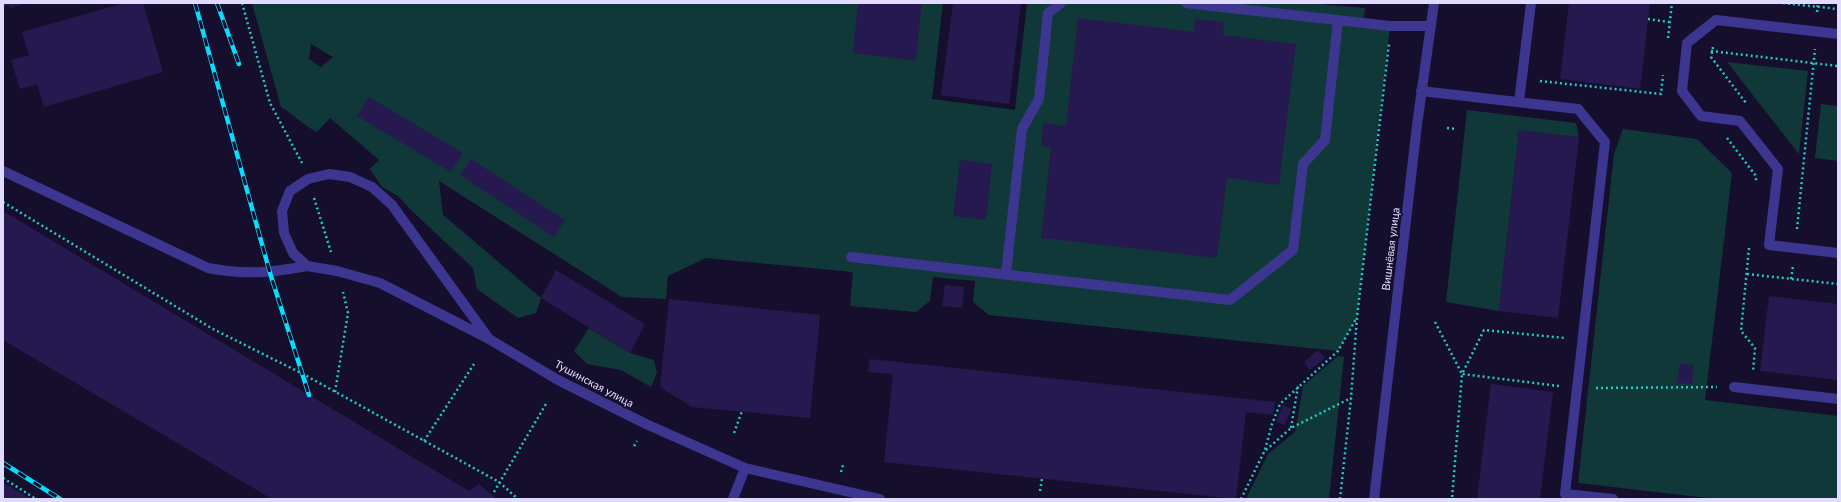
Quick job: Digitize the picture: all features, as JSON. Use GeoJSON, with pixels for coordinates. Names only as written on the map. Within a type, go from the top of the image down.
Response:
{"type":"FeatureCollection","features":[{"type":"Feature","properties":{"kind":"street"},"geometry":{"type":"LineString","coordinates":[[1006,274],[1022,129],[1038,99],[1048,13],[1061,3]]}},
{"type":"Feature","properties":{"kind":"street"},"geometry":{"type":"LineString","coordinates":[[1186,3],[1390,26],[1431,26]]}},
{"type":"Feature","properties":{"kind":"street","name":"Вишнёвая улица"},"geometry":{"type":"LineString","coordinates":[[1374,499],[1421,91],[1434,3]]}},
{"type":"Feature","properties":{"kind":"street"},"geometry":{"type":"LineString","coordinates":[[1519,102],[1531,3]]}},
{"type":"Feature","properties":{"kind":"street"},"geometry":{"type":"LineString","coordinates":[[851,256],[1230,300],[1293,250],[1303,164],[1325,140],[1338,20]]}},
{"type":"Feature","properties":{"kind":"street"},"geometry":{"type":"LineString","coordinates":[[1838,34],[1716,20],[1687,43],[1682,91],[1701,116],[1740,121],[1778,168],[1769,245],[1838,253]]}},
{"type":"Feature","properties":{"kind":"street"},"geometry":{"type":"LineString","coordinates":[[1421,91],[1578,109],[1605,142],[1565,494],[1613,499]]}},
{"type":"Feature","properties":{"kind":"street"},"geometry":{"type":"LineString","coordinates":[[3,171],[208,268],[234,273],[270,273],[307,266]]}},
{"type":"Feature","properties":{"kind":"street"},"geometry":{"type":"LineString","coordinates":[[307,266],[293,253],[284,233],[282,211],[290,191],[308,179],[329,174],[350,177],[372,187],[392,205],[489,339]]}},
{"type":"Feature","properties":{"kind":"street","name":"Тушинская улица"},"geometry":{"type":"LineString","coordinates":[[307,266],[337,271],[380,283],[489,339],[558,380],[646,424],[745,468],[880,499]]}},
{"type":"Feature","properties":{"kind":"street"},"geometry":{"type":"LineString","coordinates":[[1734,387],[1838,399]]}},
{"type":"Feature","properties":{"kind":"street"},"geometry":{"type":"LineString","coordinates":[[733,499],[745,468]]}},
{"type":"Feature","properties":{"kind":"path"},"geometry":{"type":"LineString","coordinates":[[242,3],[270,103],[303,165]]}},
{"type":"Feature","properties":{"kind":"path"},"geometry":{"type":"LineString","coordinates":[[1672,3],[1666,47],[1838,66]]}},
{"type":"Feature","properties":{"kind":"path"},"geometry":{"type":"LineString","coordinates":[[1784,3],[1838,9]]}},
{"type":"Feature","properties":{"kind":"path"},"geometry":{"type":"LineString","coordinates":[[1791,279],[1814,63],[1818,3]]}},
{"type":"Feature","properties":{"kind":"path"},"geometry":{"type":"LineString","coordinates":[[1648,19],[1669,22]]}},
{"type":"Feature","properties":{"kind":"path"},"geometry":{"type":"LineString","coordinates":[[1716,20],[1711,57],[1749,107]]}},
{"type":"Feature","properties":{"kind":"path"},"geometry":{"type":"LineString","coordinates":[[1340,499],[1351,398],[1357,317],[1390,26]]}},
{"type":"Feature","properties":{"kind":"path"},"geometry":{"type":"LineString","coordinates":[[1661,94],[1664,71]]}},
{"type":"Feature","properties":{"kind":"path"},"geometry":{"type":"LineString","coordinates":[[1559,84],[1661,94],[1666,100]]}},
{"type":"Feature","properties":{"kind":"path"},"geometry":{"type":"LineString","coordinates":[[1447,128],[1456,129]]}},
{"type":"Feature","properties":{"kind":"path"},"geometry":{"type":"LineString","coordinates":[[1726,138],[1756,176],[1756,184]]}},
{"type":"Feature","properties":{"kind":"path"},"geometry":{"type":"LineString","coordinates":[[1797,170],[1802,177]]}},
{"type":"Feature","properties":{"kind":"path"},"geometry":{"type":"LineString","coordinates":[[312,193],[332,258]]}},
{"type":"Feature","properties":{"kind":"path"},"geometry":{"type":"LineString","coordinates":[[3,202],[213,328],[335,392],[499,482],[518,499]]}},
{"type":"Feature","properties":{"kind":"path"},"geometry":{"type":"LineString","coordinates":[[1750,244],[1741,331],[1755,348],[1751,389]]}},
{"type":"Feature","properties":{"kind":"path"},"geometry":{"type":"LineString","coordinates":[[1747,274],[1838,284]]}},
{"type":"Feature","properties":{"kind":"path"},"geometry":{"type":"LineString","coordinates":[[335,392],[348,313],[341,286]]}},
{"type":"Feature","properties":{"kind":"path"},"geometry":{"type":"LineString","coordinates":[[1241,499],[1265,450],[1272,424],[1280,404],[1298,385],[1338,351],[1357,317]]}},
{"type":"Feature","properties":{"kind":"path"},"geometry":{"type":"LineString","coordinates":[[1435,322],[1462,374]]}},
{"type":"Feature","properties":{"kind":"path"},"geometry":{"type":"LineString","coordinates":[[1452,499],[1462,374],[1484,330],[1582,340]]}},
{"type":"Feature","properties":{"kind":"path"},"geometry":{"type":"LineString","coordinates":[[424,441],[474,364]]}},
{"type":"Feature","properties":{"kind":"path"},"geometry":{"type":"LineString","coordinates":[[1462,374],[1577,388],[1734,387]]}},
{"type":"Feature","properties":{"kind":"path"},"geometry":{"type":"LineString","coordinates":[[1291,428],[1298,385]]}},
{"type":"Feature","properties":{"kind":"path"},"geometry":{"type":"LineString","coordinates":[[1265,450],[1291,428],[1351,398]]}},
{"type":"Feature","properties":{"kind":"path"},"geometry":{"type":"LineString","coordinates":[[494,492],[546,404]]}},
{"type":"Feature","properties":{"kind":"path"},"geometry":{"type":"LineString","coordinates":[[734,433],[742,411]]}},
{"type":"Feature","properties":{"kind":"path"},"geometry":{"type":"LineString","coordinates":[[634,446],[637,441]]}},
{"type":"Feature","properties":{"kind":"path"},"geometry":{"type":"LineString","coordinates":[[3,478],[36,499]]}},
{"type":"Feature","properties":{"kind":"path"},"geometry":{"type":"LineString","coordinates":[[1040,491],[1042,478]]}},
{"type":"Feature","properties":{"kind":"green space"},"geometry":{"type":"Polygon","coordinates":[[[252,3],[943,3],[932,99],[1015,110],[1027,3],[1307,3],[1365,8],[1363,23],[1390,26],[1357,317],[1338,351],[989,315],[973,302],[975,281],[933,277],[930,301],[916,312],[850,306],[853,272],[706,258],[668,276],[666,299],[622,297],[439,181],[443,215],[541,298],[536,313],[518,318],[477,289],[473,268],[398,196],[382,187],[370,169],[379,160],[330,118],[317,132],[281,107],[252,3]],[[311,44],[309,59],[321,67],[333,57],[311,44]]]}},
{"type":"Feature","properties":{"kind":"green space"},"geometry":{"type":"Polygon","coordinates":[[[1727,62],[1808,71],[1799,154],[1727,62]]]}},
{"type":"Feature","properties":{"kind":"green space"},"geometry":{"type":"Polygon","coordinates":[[[1821,104],[1838,106],[1838,161],[1815,158],[1821,104]]]}},
{"type":"Feature","properties":{"kind":"green space"},"geometry":{"type":"Polygon","coordinates":[[[1467,110],[1576,123],[1579,137],[1519,131],[1499,311],[1446,302],[1467,110]]]}},
{"type":"Feature","properties":{"kind":"green space"},"geometry":{"type":"Polygon","coordinates":[[[1623,129],[1697,139],[1732,173],[1705,400],[1838,416],[1838,499],[1717,499],[1578,483],[1614,154],[1623,129]]]}},
{"type":"Feature","properties":{"kind":"green space"},"geometry":{"type":"Polygon","coordinates":[[[589,328],[630,353],[654,360],[657,373],[651,387],[621,370],[587,364],[574,351],[589,328]]]}},
{"type":"Feature","properties":{"kind":"green space"},"geometry":{"type":"Polygon","coordinates":[[[1338,356],[1344,357],[1329,499],[1246,499],[1268,454],[1295,432],[1303,386],[1338,356]]]}},
{"type":"Feature","properties":{"kind":"building"},"geometry":{"type":"Polygon","coordinates":[[[3,3],[27,3],[10,8],[9,5],[3,6],[3,3]]]}},
{"type":"Feature","properties":{"kind":"building"},"geometry":{"type":"Polygon","coordinates":[[[125,3],[143,3],[163,72],[44,107],[37,84],[20,89],[11,60],[29,55],[22,32],[125,3]]]}},
{"type":"Feature","properties":{"kind":"building"},"geometry":{"type":"Polygon","coordinates":[[[858,3],[922,3],[916,61],[853,53],[858,3]]]}},
{"type":"Feature","properties":{"kind":"building"},"geometry":{"type":"Polygon","coordinates":[[[953,3],[1021,3],[1009,104],[941,95],[953,3]]]}},
{"type":"Feature","properties":{"kind":"building"},"geometry":{"type":"Polygon","coordinates":[[[1569,3],[1650,3],[1640,89],[1560,79],[1569,3]]]}},
{"type":"Feature","properties":{"kind":"building"},"geometry":{"type":"Polygon","coordinates":[[[1078,18],[1194,32],[1195,19],[1224,22],[1223,35],[1296,44],[1279,185],[1227,178],[1217,258],[1041,238],[1051,147],[1041,146],[1043,123],[1066,126],[1078,18]]]}},
{"type":"Feature","properties":{"kind":"building"},"geometry":{"type":"Polygon","coordinates":[[[369,97],[463,153],[451,172],[357,116],[369,97]]]}},
{"type":"Feature","properties":{"kind":"building"},"geometry":{"type":"Polygon","coordinates":[[[1519,130],[1579,137],[1558,318],[1499,311],[1519,130]]]}},
{"type":"Feature","properties":{"kind":"building"},"geometry":{"type":"Polygon","coordinates":[[[471,159],[565,220],[554,237],[460,175],[471,159]]]}},
{"type":"Feature","properties":{"kind":"building"},"geometry":{"type":"Polygon","coordinates":[[[960,160],[992,164],[986,220],[953,216],[960,160]]]}},
{"type":"Feature","properties":{"kind":"building"},"geometry":{"type":"Polygon","coordinates":[[[3,211],[469,491],[479,484],[497,499],[272,499],[3,340],[3,211]]]}},
{"type":"Feature","properties":{"kind":"building"},"geometry":{"type":"Polygon","coordinates":[[[556,270],[645,324],[630,353],[541,298],[556,270]]]}},
{"type":"Feature","properties":{"kind":"building"},"geometry":{"type":"Polygon","coordinates":[[[945,285],[964,287],[962,308],[942,306],[945,285]]]}},
{"type":"Feature","properties":{"kind":"building"},"geometry":{"type":"Polygon","coordinates":[[[1769,296],[1838,304],[1838,380],[1760,371],[1769,296]]]}},
{"type":"Feature","properties":{"kind":"building"},"geometry":{"type":"Polygon","coordinates":[[[669,299],[820,315],[810,418],[692,407],[660,387],[669,299]]]}},
{"type":"Feature","properties":{"kind":"building"},"geometry":{"type":"Polygon","coordinates":[[[1318,350],[1325,358],[1310,370],[1304,362],[1318,350]]]}},
{"type":"Feature","properties":{"kind":"building"},"geometry":{"type":"Polygon","coordinates":[[[870,359],[1275,402],[1273,415],[1246,412],[1236,499],[884,462],[893,374],[868,372],[870,359]]]}},
{"type":"Feature","properties":{"kind":"building"},"geometry":{"type":"Polygon","coordinates":[[[1680,364],[1694,365],[1692,384],[1677,383],[1680,364]]]}},
{"type":"Feature","properties":{"kind":"building"},"geometry":{"type":"Polygon","coordinates":[[[1491,384],[1553,392],[1540,499],[1477,499],[1491,384]]]}},
{"type":"Feature","properties":{"kind":"building"},"geometry":{"type":"Polygon","coordinates":[[[1283,405],[1292,409],[1284,425],[1276,421],[1283,405]]]}},
{"type":"Feature","properties":{"kind":"building"},"geometry":{"type":"Polygon","coordinates":[[[3,482],[31,499],[3,499],[3,482]]]}},
{"type":"Feature","properties":{"kind":"railway"},"geometry":{"type":"LineString","coordinates":[[195,3],[270,273],[309,395]]}},
{"type":"Feature","properties":{"kind":"railway"},"geometry":{"type":"LineString","coordinates":[[217,3],[239,64]]}},
{"type":"Feature","properties":{"kind":"railway"},"geometry":{"type":"LineString","coordinates":[[3,463],[60,499]]}}]}
